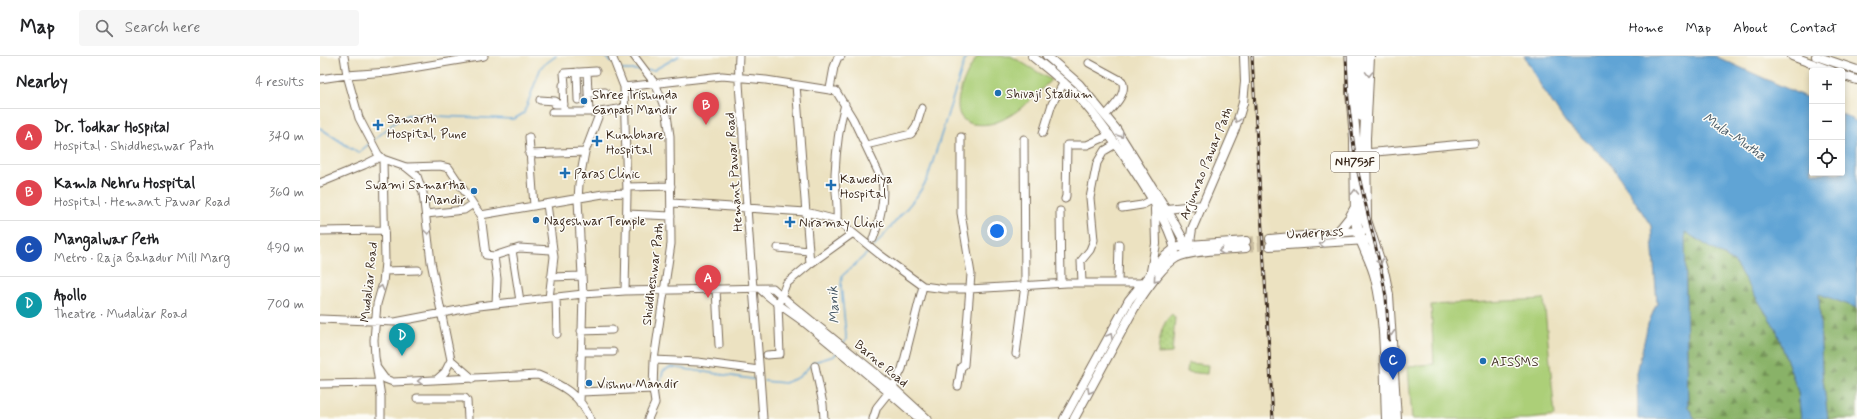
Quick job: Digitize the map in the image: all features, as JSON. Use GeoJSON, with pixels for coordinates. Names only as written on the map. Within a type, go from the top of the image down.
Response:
{"type":"FeatureCollection","features":[{"type":"Feature","properties":{"kind":"highway","name":"NH753F"},"geometry":{"type":"LineString","coordinates":[[1352,56],[1360,92]]}},
{"type":"Feature","properties":{"kind":"highway","name":"NH753F"},"geometry":{"type":"LineString","coordinates":[[1360,56],[1360,92],[1365,153],[1366,220],[1384,275],[1388,295],[1396,419]]}},
{"type":"Feature","properties":{"kind":"highway","name":"NH753F"},"geometry":{"type":"LineString","coordinates":[[1369,56],[1360,92],[1357,112],[1355,208],[1357,231],[1372,264],[1380,296],[1387,419]]}},
{"type":"Feature","properties":{"kind":"highway","name":"NH753F"},"geometry":{"type":"LineString","coordinates":[[1357,112],[1365,153]]}},
{"type":"Feature","properties":{"kind":"highway"},"geometry":{"type":"LineString","coordinates":[[1338,233],[1350,218],[1355,208]]}},
{"type":"Feature","properties":{"kind":"main road"},"geometry":{"type":"LineString","coordinates":[[1032,56],[1064,82],[1084,103],[1110,135],[1153,204],[1175,248],[1176,259]]}},
{"type":"Feature","properties":{"kind":"main road"},"geometry":{"type":"LineString","coordinates":[[1047,56],[1079,84],[1106,115],[1167,209],[1186,243],[1190,254]]}},
{"type":"Feature","properties":{"kind":"main road","name":"Arjunrao Pawar Path"},"geometry":{"type":"LineString","coordinates":[[1186,243],[1235,129],[1242,103],[1245,82],[1244,56]]}},
{"type":"Feature","properties":{"kind":"main road"},"geometry":{"type":"LineString","coordinates":[[1792,56],[1824,68]]}},
{"type":"Feature","properties":{"kind":"main road"},"geometry":{"type":"LineString","coordinates":[[1821,57],[1857,70]]}},
{"type":"Feature","properties":{"kind":"main road"},"geometry":{"type":"LineString","coordinates":[[1845,76],[1857,80]]}},
{"type":"Feature","properties":{"kind":"main road"},"geometry":{"type":"LineString","coordinates":[[1150,272],[1156,236],[1153,204]]}},
{"type":"Feature","properties":{"kind":"main road"},"geometry":{"type":"LineString","coordinates":[[1167,209],[1203,205]]}},
{"type":"Feature","properties":{"kind":"main road"},"geometry":{"type":"LineString","coordinates":[[1196,220],[1195,236],[1199,245]]}},
{"type":"Feature","properties":{"kind":"main road","name":"Underpass"},"geometry":{"type":"LineString","coordinates":[[1357,231],[1370,235],[1361,241],[1270,243],[1357,231]]}},
{"type":"Feature","properties":{"kind":"main road"},"geometry":{"type":"LineString","coordinates":[[1064,419],[1129,300],[1141,283],[1164,257],[1175,248],[1186,243],[1199,245],[1246,245],[1190,254],[1176,259],[1148,288],[1136,305],[1074,419]]}},
{"type":"Feature","properties":{"kind":"street"},"geometry":{"type":"LineString","coordinates":[[344,56],[347,75],[359,118],[381,157],[406,167],[417,176],[423,193],[431,262],[451,360],[473,379]]}},
{"type":"Feature","properties":{"kind":"street"},"geometry":{"type":"LineString","coordinates":[[320,79],[347,75],[388,72],[482,56]]}},
{"type":"Feature","properties":{"kind":"street"},"geometry":{"type":"LineString","coordinates":[[612,56],[624,87],[627,190],[625,291]]}},
{"type":"Feature","properties":{"kind":"street","name":"Shiddheshwar Path"},"geometry":{"type":"LineString","coordinates":[[634,56],[654,83],[667,116],[670,136],[672,203],[671,244],[665,290],[659,316],[654,360],[653,390],[655,402],[648,419]]}},
{"type":"Feature","properties":{"kind":"street","name":"Hemant Pawar Road"},"geometry":{"type":"LineString","coordinates":[[739,56],[738,78],[742,119],[752,287],[763,419]]}},
{"type":"Feature","properties":{"kind":"street"},"geometry":{"type":"LineString","coordinates":[[830,89],[834,67],[838,57],[841,56]]}},
{"type":"Feature","properties":{"kind":"street"},"geometry":{"type":"LineString","coordinates":[[1089,63],[1122,81],[1124,85],[1124,90],[1120,98],[1106,115]]}},
{"type":"Feature","properties":{"kind":"street"},"geometry":{"type":"LineString","coordinates":[[564,108],[564,73],[596,71]]}},
{"type":"Feature","properties":{"kind":"street"},"geometry":{"type":"LineString","coordinates":[[577,72],[578,100]]}},
{"type":"Feature","properties":{"kind":"street"},"geometry":{"type":"LineString","coordinates":[[587,72],[589,112]]}},
{"type":"Feature","properties":{"kind":"street"},"geometry":{"type":"LineString","coordinates":[[624,87],[722,76],[766,80],[830,89],[838,93],[879,171],[883,190],[882,216],[873,239]]}},
{"type":"Feature","properties":{"kind":"street"},"geometry":{"type":"LineString","coordinates":[[1043,133],[1052,104],[1064,82]]}},
{"type":"Feature","properties":{"kind":"street"},"geometry":{"type":"LineString","coordinates":[[796,85],[810,264]]}},
{"type":"Feature","properties":{"kind":"street"},"geometry":{"type":"LineString","coordinates":[[588,93],[605,92]]}},
{"type":"Feature","properties":{"kind":"street"},"geometry":{"type":"LineString","coordinates":[[540,100],[555,101],[555,104],[564,108],[589,112],[600,112],[624,108]]}},
{"type":"Feature","properties":{"kind":"street"},"geometry":{"type":"LineString","coordinates":[[837,220],[838,202],[835,174],[841,120],[845,104]]}},
{"type":"Feature","properties":{"kind":"street"},"geometry":{"type":"LineString","coordinates":[[552,112],[564,108]]}},
{"type":"Feature","properties":{"kind":"street"},"geometry":{"type":"LineString","coordinates":[[866,145],[911,134],[916,127],[922,108]]}},
{"type":"Feature","properties":{"kind":"street"},"geometry":{"type":"LineString","coordinates":[[580,403],[583,294],[578,200],[579,184],[585,152],[600,112]]}},
{"type":"Feature","properties":{"kind":"street"},"geometry":{"type":"LineString","coordinates":[[1065,199],[1067,145],[1087,145],[1110,135]]}},
{"type":"Feature","properties":{"kind":"street"},"geometry":{"type":"LineString","coordinates":[[529,137],[529,154],[534,206]]}},
{"type":"Feature","properties":{"kind":"street"},"geometry":{"type":"LineString","coordinates":[[958,386],[961,367],[964,365],[971,274],[961,213],[961,137]]}},
{"type":"Feature","properties":{"kind":"street"},"geometry":{"type":"LineString","coordinates":[[1016,354],[1024,285],[1024,139]]}},
{"type":"Feature","properties":{"kind":"street"},"geometry":{"type":"LineString","coordinates":[[1365,153],[1474,143]]}},
{"type":"Feature","properties":{"kind":"street"},"geometry":{"type":"LineString","coordinates":[[1082,282],[1081,261],[1090,250],[1094,240],[1090,198],[1097,163],[1104,151],[1116,144]]}},
{"type":"Feature","properties":{"kind":"street"},"geometry":{"type":"LineString","coordinates":[[529,154],[585,152]]}},
{"type":"Feature","properties":{"kind":"street"},"geometry":{"type":"LineString","coordinates":[[320,183],[381,157]]}},
{"type":"Feature","properties":{"kind":"street","name":"Mudaliar Road"},"geometry":{"type":"LineString","coordinates":[[381,157],[385,230],[384,271],[377,304],[374,340],[378,383],[381,397],[381,419]]}},
{"type":"Feature","properties":{"kind":"street"},"geometry":{"type":"LineString","coordinates":[[406,167],[445,166],[449,168],[480,215],[485,252],[489,257],[519,248],[552,250]]}},
{"type":"Feature","properties":{"kind":"street"},"geometry":{"type":"LineString","coordinates":[[480,215],[578,200],[627,190],[671,186]]}},
{"type":"Feature","properties":{"kind":"street"},"geometry":{"type":"LineString","coordinates":[[672,203],[806,212],[837,220],[870,248],[923,286],[945,289],[970,289],[1082,282],[1141,283]]}},
{"type":"Feature","properties":{"kind":"street"},"geometry":{"type":"LineString","coordinates":[[426,214],[464,210],[473,204]]}},
{"type":"Feature","properties":{"kind":"street"},"geometry":{"type":"LineString","coordinates":[[547,204],[554,257],[551,277],[558,334]]}},
{"type":"Feature","properties":{"kind":"street"},"geometry":{"type":"LineString","coordinates":[[1122,208],[1153,204]]}},
{"type":"Feature","properties":{"kind":"street"},"geometry":{"type":"LineString","coordinates":[[1060,210],[1061,284]]}},
{"type":"Feature","properties":{"kind":"street"},"geometry":{"type":"LineString","coordinates":[[627,214],[671,216]]}},
{"type":"Feature","properties":{"kind":"street"},"geometry":{"type":"LineString","coordinates":[[320,231],[385,230]]}},
{"type":"Feature","properties":{"kind":"street"},"geometry":{"type":"LineString","coordinates":[[767,355],[780,354],[778,305],[783,296],[786,284],[852,233]]}},
{"type":"Feature","properties":{"kind":"street"},"geometry":{"type":"LineString","coordinates":[[1118,244],[1118,282]]}},
{"type":"Feature","properties":{"kind":"street"},"geometry":{"type":"LineString","coordinates":[[778,248],[809,251]]}},
{"type":"Feature","properties":{"kind":"street"},"geometry":{"type":"LineString","coordinates":[[512,250],[520,301]]}},
{"type":"Feature","properties":{"kind":"street"},"geometry":{"type":"LineString","coordinates":[[494,256],[497,279],[496,304]]}},
{"type":"Feature","properties":{"kind":"street"},"geometry":{"type":"LineString","coordinates":[[384,271],[418,270]]}},
{"type":"Feature","properties":{"kind":"street"},"geometry":{"type":"LineString","coordinates":[[551,277],[582,276]]}},
{"type":"Feature","properties":{"kind":"street"},"geometry":{"type":"LineString","coordinates":[[873,419],[877,407],[891,389],[902,369],[923,286]]}},
{"type":"Feature","properties":{"kind":"street"},"geometry":{"type":"LineString","coordinates":[[716,288],[719,345]]}},
{"type":"Feature","properties":{"kind":"street","name":"Barne Road"},"geometry":{"type":"LineString","coordinates":[[320,319],[395,322],[496,304],[583,294],[716,288],[773,288],[840,348]]}},
{"type":"Feature","properties":{"kind":"street","name":"Barne Road"},"geometry":{"type":"LineString","coordinates":[[760,288],[778,305],[788,310],[840,348],[928,419]]}},
{"type":"Feature","properties":{"kind":"street"},"geometry":{"type":"LineString","coordinates":[[581,331],[612,330]]}},
{"type":"Feature","properties":{"kind":"street"},"geometry":{"type":"LineString","coordinates":[[581,352],[613,352]]}},
{"type":"Feature","properties":{"kind":"street"},"geometry":{"type":"LineString","coordinates":[[436,380],[444,372],[451,360]]}},
{"type":"Feature","properties":{"kind":"street"},"geometry":{"type":"LineString","coordinates":[[654,360],[698,362],[759,372]]}},
{"type":"Feature","properties":{"kind":"street"},"geometry":{"type":"LineString","coordinates":[[815,366],[823,404],[824,419]]}},
{"type":"Feature","properties":{"kind":"street"},"geometry":{"type":"LineString","coordinates":[[377,368],[385,379],[393,382],[538,375],[558,384],[574,394],[588,417]]}},
{"type":"Feature","properties":{"kind":"street"},"geometry":{"type":"LineString","coordinates":[[381,397],[384,390],[393,382]]}},
{"type":"Feature","properties":{"kind":"street"},"geometry":{"type":"LineString","coordinates":[[320,384],[378,383]]}},
{"type":"Feature","properties":{"kind":"street","name":"Barne Road"},"geometry":{"type":"LineString","coordinates":[[891,389],[919,419]]}},
{"type":"Feature","properties":{"kind":"street"},"geometry":{"type":"LineString","coordinates":[[581,392],[653,390]]}},
{"type":"Feature","properties":{"kind":"street"},"geometry":{"type":"LineString","coordinates":[[417,398],[466,398],[468,419]]}},
{"type":"Feature","properties":{"kind":"green space","name":"Shivaji Stadium"},"geometry":{"type":"Polygon","coordinates":[[[978,56],[1011,56],[1051,80],[1025,105],[1010,116],[991,124],[973,124],[964,120],[959,113],[958,104],[963,82],[978,56]]]}},
{"type":"Feature","properties":{"kind":"green space"},"geometry":{"type":"Polygon","coordinates":[[[1685,232],[1734,262],[1776,329],[1798,392],[1801,419],[1695,419],[1688,407],[1685,232]]]}},
{"type":"Feature","properties":{"kind":"green space"},"geometry":{"type":"Polygon","coordinates":[[[1819,293],[1857,308],[1857,419],[1828,419],[1822,371],[1819,293]]]}},
{"type":"Feature","properties":{"kind":"green space","name":"AISSMS"},"geometry":{"type":"Polygon","coordinates":[[[1544,299],[1555,416],[1528,419],[1412,419],[1408,366],[1434,364],[1431,305],[1544,299]]]}},
{"type":"Feature","properties":{"kind":"green space"},"geometry":{"type":"Polygon","coordinates":[[[1172,314],[1175,318],[1172,353],[1158,354],[1163,327],[1165,322],[1172,314]]]}},
{"type":"Feature","properties":{"kind":"green space"},"geometry":{"type":"Polygon","coordinates":[[[1188,363],[1208,365],[1207,374],[1187,372],[1188,363]]]}},
{"type":"Feature","properties":{"kind":"water","name":"Mula-Mutha"},"geometry":{"type":"Polygon","coordinates":[[[1524,56],[1715,56],[1809,99],[1809,176],[1845,176],[1845,116],[1857,122],[1857,308],[1819,294],[1822,371],[1828,419],[1801,419],[1798,392],[1776,329],[1734,262],[1685,232],[1688,407],[1695,419],[1638,419],[1637,373],[1648,324],[1657,303],[1651,226],[1611,164],[1566,123],[1541,86],[1524,56]]]}},
{"type":"Feature","properties":{"kind":"waterway"},"geometry":{"type":"LineString","coordinates":[[374,140],[395,122],[408,115],[514,119],[524,113],[541,67],[556,56]]}},
{"type":"Feature","properties":{"kind":"waterway"},"geometry":{"type":"LineString","coordinates":[[605,56],[612,63]]}},
{"type":"Feature","properties":{"kind":"waterway"},"geometry":{"type":"LineString","coordinates":[[648,70],[654,70],[679,56]]}},
{"type":"Feature","properties":{"kind":"waterway","name":"Manik"},"geometry":{"type":"LineString","coordinates":[[874,247],[917,196],[927,180],[966,56]]}},
{"type":"Feature","properties":{"kind":"waterway"},"geometry":{"type":"LineString","coordinates":[[620,69],[642,70]]}},
{"type":"Feature","properties":{"kind":"waterway"},"geometry":{"type":"LineString","coordinates":[[320,128],[358,153],[369,144]]}},
{"type":"Feature","properties":{"kind":"waterway","name":"Manik"},"geometry":{"type":"LineString","coordinates":[[843,344],[846,340],[846,335],[841,286],[842,276],[871,250]]}},
{"type":"Feature","properties":{"kind":"waterway","name":"Manik"},"geometry":{"type":"LineString","coordinates":[[764,381],[785,383],[799,377],[814,362],[834,356],[837,352]]}},
{"type":"Feature","properties":{"kind":"waterway","name":"Manik"},"geometry":{"type":"LineString","coordinates":[[657,396],[663,371],[671,367],[758,380]]}},
{"type":"Feature","properties":{"kind":"tunnel"},"geometry":{"type":"LineString","coordinates":[[1246,241],[1270,239]]}},
{"type":"Feature","properties":{"kind":"tunnel"},"geometry":{"type":"LineString","coordinates":[[1246,248],[1270,246]]}},
{"type":"Feature","properties":{"kind":"railway"},"geometry":{"type":"LineString","coordinates":[[1252,56],[1273,419]]}},
{"type":"Feature","properties":{"kind":"railway"},"geometry":{"type":"LineString","coordinates":[[1346,56],[1348,100],[1356,164],[1381,269],[1386,297],[1389,340]]}},
{"type":"Feature","properties":{"kind":"place","name":"Shivaji Stadium"},"geometry":{"type":"Point","coordinates":[998,93]}},
{"type":"Feature","properties":{"kind":"place","name":"Shree Trishunda Ganpati Mandir"},"geometry":{"type":"Point","coordinates":[584,101]}},
{"type":"Feature","properties":{"kind":"place","name":"Samarth Hospital, Pune"},"geometry":{"type":"Point","coordinates":[378,125]}},
{"type":"Feature","properties":{"kind":"place","name":"Kamla Nehru Hospital"},"geometry":{"type":"Point","coordinates":[706,125]}},
{"type":"Feature","properties":{"kind":"place","name":"Kumbhare Hospital"},"geometry":{"type":"Point","coordinates":[597,141]}},
{"type":"Feature","properties":{"kind":"place","name":"Paras Clinic"},"geometry":{"type":"Point","coordinates":[565,173]}},
{"type":"Feature","properties":{"kind":"place","name":"Kawediya Hospital"},"geometry":{"type":"Point","coordinates":[831,185]}},
{"type":"Feature","properties":{"kind":"place","name":"Swami Samartha Mandir"},"geometry":{"type":"Point","coordinates":[474,191]}},
{"type":"Feature","properties":{"kind":"place","name":"Nageshwar Temple"},"geometry":{"type":"Point","coordinates":[536,220]}},
{"type":"Feature","properties":{"kind":"place","name":"Niramay Clinic"},"geometry":{"type":"Point","coordinates":[790,222]}},
{"type":"Feature","properties":{"kind":"place","name":"Dr. Todkar Hospital"},"geometry":{"type":"Point","coordinates":[708,298]}},
{"type":"Feature","properties":{"kind":"place","name":"Apollo"},"geometry":{"type":"Point","coordinates":[402,356]}},
{"type":"Feature","properties":{"kind":"place","name":"AISSMS"},"geometry":{"type":"Point","coordinates":[1483,361]}},
{"type":"Feature","properties":{"kind":"place","name":"Mangalwar Peth"},"geometry":{"type":"Point","coordinates":[1393,380]}},
{"type":"Feature","properties":{"kind":"place","name":"Vishnu Mandir"},"geometry":{"type":"Point","coordinates":[589,383]}}]}
